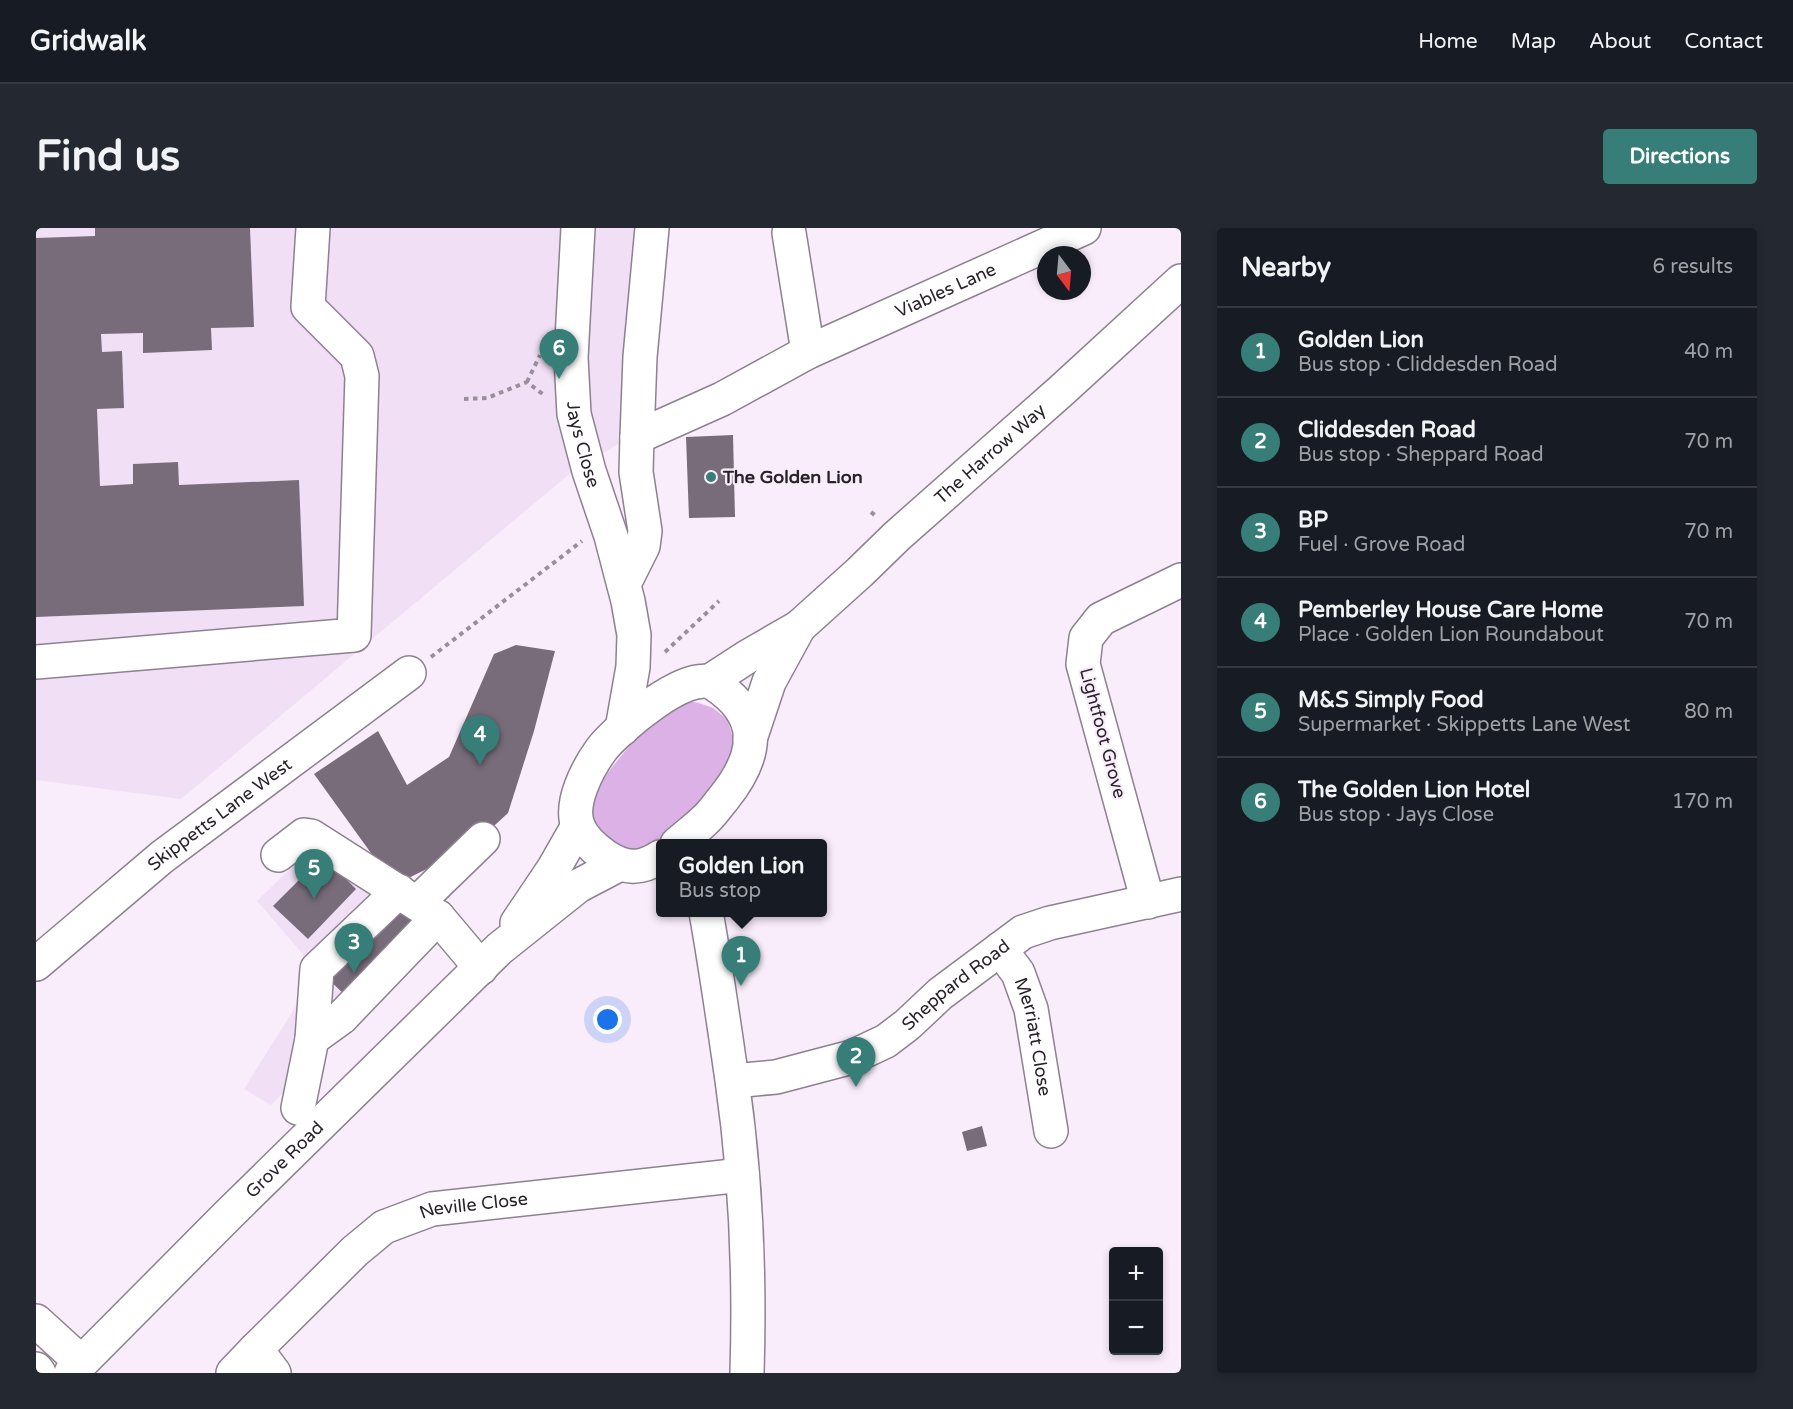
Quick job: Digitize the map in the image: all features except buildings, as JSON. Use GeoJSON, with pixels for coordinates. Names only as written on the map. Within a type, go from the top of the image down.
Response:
{"type":"FeatureCollection","features":[{"type":"Feature","properties":{"kind":"street"},"geometry":{"type":"LineString","coordinates":[[36,662],[354,635],[362,376],[357,356],[308,307],[313,228]]}},
{"type":"Feature","properties":{"kind":"street","name":"Jays Close"},"geometry":{"type":"LineString","coordinates":[[578,228],[571,358],[574,414],[589,471],[611,536],[624,584],[634,635],[633,668],[622,729]]}},
{"type":"Feature","properties":{"kind":"street"},"geometry":{"type":"LineString","coordinates":[[624,584],[643,546],[645,531],[636,472],[636,437],[640,357],[652,228]]}},
{"type":"Feature","properties":{"kind":"street","name":"Viables Lane"},"geometry":{"type":"LineString","coordinates":[[636,437],[722,399],[807,352],[1084,228]]}},
{"type":"Feature","properties":{"kind":"street"},"geometry":{"type":"LineString","coordinates":[[789,233],[807,352]]}},
{"type":"Feature","properties":{"kind":"street","name":"The Harrow Way"},"geometry":{"type":"LineString","coordinates":[[710,681],[799,627],[1181,281]]}},
{"type":"Feature","properties":{"kind":"street","name":"Lightfoot Grove"},"geometry":{"type":"LineString","coordinates":[[1148,902],[1083,664],[1086,638],[1101,620],[1181,580]]}},
{"type":"Feature","properties":{"kind":"street","name":"The Harrow Way"},"geometry":{"type":"LineString","coordinates":[[686,839],[704,831],[741,776],[749,755],[750,739],[769,682],[799,627]]}},
{"type":"Feature","properties":{"kind":"street","name":"Jays Close"},"geometry":{"type":"LineString","coordinates":[[634,635],[647,660],[658,674],[677,688]]}},
{"type":"Feature","properties":{"kind":"street","name":"Skippetts Lane West"},"geometry":{"type":"LineString","coordinates":[[36,964],[162,857],[409,673]]}},
{"type":"Feature","properties":{"kind":"street"},"geometry":{"type":"LineString","coordinates":[[656,860],[635,866],[618,865],[592,847],[578,826],[576,807],[582,784],[602,749],[656,701],[677,688],[700,681],[710,681],[728,693],[742,708],[748,723],[750,739]]}},
{"type":"Feature","properties":{"kind":"street","name":"Grove Road"},"geometry":{"type":"LineString","coordinates":[[490,959],[554,867],[578,826]]}},
{"type":"Feature","properties":{"kind":"street"},"geometry":{"type":"LineString","coordinates":[[278,855],[304,835],[311,836],[418,904],[490,959]]}},
{"type":"Feature","properties":{"kind":"street"},"geometry":{"type":"LineString","coordinates":[[312,1039],[342,1018],[418,904],[483,839]]}},
{"type":"Feature","properties":{"kind":"street","name":"Grove Road"},"geometry":{"type":"LineString","coordinates":[[76,1368],[228,1215],[490,959],[578,886],[618,865]]}},
{"type":"Feature","properties":{"kind":"street","name":"Sheppard Road"},"geometry":{"type":"LineString","coordinates":[[733,1081],[776,1077],[852,1058],[886,1041],[940,994],[1023,932],[1050,923],[1181,894]]}},
{"type":"Feature","properties":{"kind":"street"},"geometry":{"type":"LineString","coordinates":[[298,1108],[312,1039],[316,969],[418,904]]}},
{"type":"Feature","properties":{"kind":"street"},"geometry":{"type":"LineString","coordinates":[[707,917],[733,1081],[742,1175],[746,1229],[747,1373]]}},
{"type":"Feature","properties":{"kind":"street","name":"Merriatt Close"},"geometry":{"type":"LineString","coordinates":[[1000,949],[1018,973],[1031,1009],[1051,1131]]}},
{"type":"Feature","properties":{"kind":"street","name":"Neville Close"},"geometry":{"type":"LineString","coordinates":[[232,1373],[265,1361],[355,1251],[384,1227],[432,1209],[742,1175]]}},
{"type":"Feature","properties":{"kind":"street"},"geometry":{"type":"LineString","coordinates":[[36,1320],[76,1368]]}},
{"type":"Feature","properties":{"kind":"street"},"geometry":{"type":"LineString","coordinates":[[36,1369],[39,1373]]}},
{"type":"Feature","properties":{"kind":"path"},"geometry":{"type":"LineString","coordinates":[[464,399],[488,398],[527,382],[542,351]]}},
{"type":"Feature","properties":{"kind":"path"},"geometry":{"type":"LineString","coordinates":[[527,382],[549,399]]}},
{"type":"Feature","properties":{"kind":"path"},"geometry":{"type":"LineString","coordinates":[[409,673],[583,541]]}},
{"type":"Feature","properties":{"kind":"path"},"geometry":{"type":"LineString","coordinates":[[665,652],[720,601]]}},
{"type":"Feature","properties":{"kind":"shaded area"},"geometry":{"type":"Polygon","coordinates":[[[36,228],[647,228],[629,437],[567,476],[181,799],[36,780],[36,228]]]}},
{"type":"Feature","properties":{"kind":"shaded area"},"geometry":{"type":"Polygon","coordinates":[[[686,701],[699,703],[713,708],[728,720],[735,747],[729,770],[691,824],[670,839],[656,839],[656,849],[652,852],[614,851],[592,822],[591,805],[601,781],[647,724],[686,701]]]}},
{"type":"Feature","properties":{"kind":"shaded area"},"geometry":{"type":"Polygon","coordinates":[[[328,832],[460,914],[271,1105],[244,1089],[303,995],[306,965],[302,953],[257,901],[328,832]]]}},
{"type":"Feature","properties":{"kind":"place","name":"The Golden Lion Hotel"},"geometry":{"type":"Point","coordinates":[559,379]}},
{"type":"Feature","properties":{"kind":"place","name":"The Golden Lion"},"geometry":{"type":"Point","coordinates":[711,477]}},
{"type":"Feature","properties":{"kind":"place","name":"Pemberley House Care Home"},"geometry":{"type":"Point","coordinates":[480,765]}},
{"type":"Feature","properties":{"kind":"place","name":"M&S Simply Food"},"geometry":{"type":"Point","coordinates":[314,899]}},
{"type":"Feature","properties":{"kind":"place","name":"BP"},"geometry":{"type":"Point","coordinates":[354,973]}},
{"type":"Feature","properties":{"kind":"place","name":"Golden Lion"},"geometry":{"type":"Point","coordinates":[741,986]}},
{"type":"Feature","properties":{"kind":"place","name":"Cliddesden Road"},"geometry":{"type":"Point","coordinates":[856,1087]}}]}
